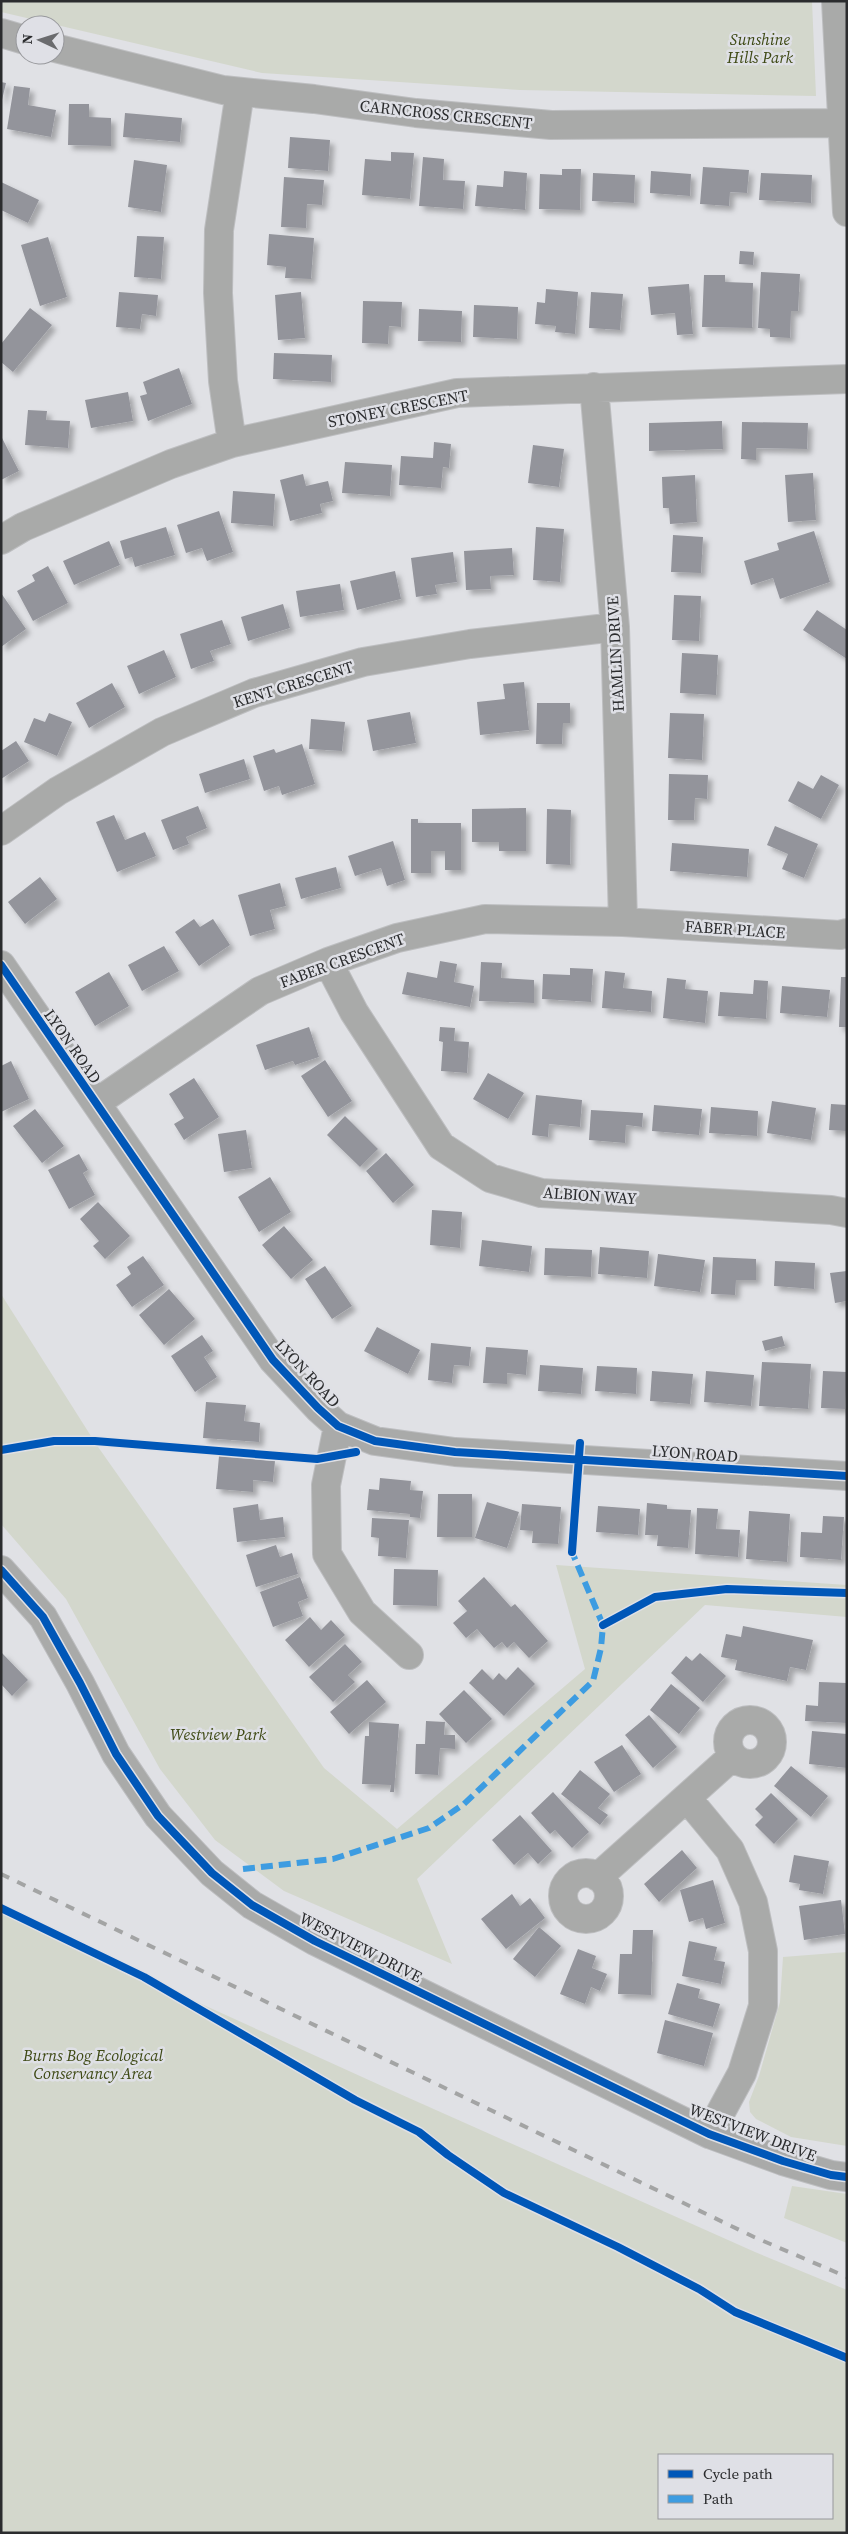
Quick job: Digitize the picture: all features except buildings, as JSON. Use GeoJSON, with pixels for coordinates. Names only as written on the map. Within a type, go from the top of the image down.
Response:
{"type":"FeatureCollection","features":[{"type":"Feature","properties":{"kind":"street"},"geometry":{"type":"LineString","coordinates":[[836,1],[847,212]]}},
{"type":"Feature","properties":{"kind":"street"},"geometry":{"type":"LineString","coordinates":[[1,33],[15,37]]}},
{"type":"Feature","properties":{"kind":"street","name":"CARNCROSS CRESCENT"},"geometry":{"type":"LineString","coordinates":[[65,50],[223,90],[314,99],[416,113],[551,125],[842,123]]}},
{"type":"Feature","properties":{"kind":"street"},"geometry":{"type":"LineString","coordinates":[[232,443],[223,381],[218,293],[219,230],[240,92]]}},
{"type":"Feature","properties":{"kind":"street","name":"STONEY CRESCENT"},"geometry":{"type":"LineString","coordinates":[[1,540],[24,527],[171,464],[232,443],[456,393],[847,379]]}},
{"type":"Feature","properties":{"kind":"street","name":"HAMLIN DRIVE"},"geometry":{"type":"LineString","coordinates":[[594,388],[616,626],[623,922]]}},
{"type":"Feature","properties":{"kind":"street","name":"KENT CRESCENT"},"geometry":{"type":"LineString","coordinates":[[1,831],[58,791],[162,732],[254,693],[363,662],[470,644],[616,626]]}},
{"type":"Feature","properties":{"kind":"street","name":"FABER CRESCENT"},"geometry":{"type":"LineString","coordinates":[[96,1103],[260,991],[328,962],[397,938],[485,919],[623,922]]}},
{"type":"Feature","properties":{"kind":"street","name":"FABER PLACE"},"geometry":{"type":"LineString","coordinates":[[623,922],[840,935],[847,933]]}},
{"type":"Feature","properties":{"kind":"street","name":"ALBION WAY"},"geometry":{"type":"LineString","coordinates":[[328,962],[354,1012],[440,1146],[490,1178],[541,1193],[831,1210],[847,1214]]}},
{"type":"Feature","properties":{"kind":"street","name":"LYON ROAD"},"geometry":{"type":"LineString","coordinates":[[1,965],[273,1360],[318,1408],[338,1426],[375,1441],[455,1452],[847,1476]]}},
{"type":"Feature","properties":{"kind":"street"},"geometry":{"type":"LineString","coordinates":[[338,1426],[326,1484],[327,1554],[362,1612],[409,1655]]}},
{"type":"Feature","properties":{"kind":"street","name":"WESTVIEW DRIVE"},"geometry":{"type":"LineString","coordinates":[[1,1570],[42,1617],[80,1683],[116,1754],[158,1816],[212,1873],[252,1905],[315,1941],[709,2134],[783,2161],[831,2175],[847,2177]]}},
{"type":"Feature","properties":{"kind":"street"},"geometry":{"type":"LineString","coordinates":[[598,1877],[734,1756]]}},
{"type":"Feature","properties":{"kind":"street"},"geometry":{"type":"LineString","coordinates":[[687,1798],[730,1850],[753,1902],[763,1951],[763,2006],[742,2073],[709,2134]]}},
{"type":"Feature","properties":{"kind":"green space","name":"Sunshine Hills Park"},"geometry":{"type":"Polygon","coordinates":[[[1,1],[812,1],[816,96],[520,90],[262,73],[65,27],[65,15],[15,15],[1,12],[1,1]]]}},
{"type":"Feature","properties":{"kind":"green space","name":"Westview Park"},"geometry":{"type":"Polygon","coordinates":[[[1,1294],[96,1444],[324,1768],[397,1829],[585,1669],[556,1565],[847,1585],[847,1617],[705,1605],[417,1879],[452,1964],[284,1891],[215,1840],[160,1769],[66,1599],[1,1524],[1,1294]]]}},
{"type":"Feature","properties":{"kind":"green space","name":"Burns Bog Ecological Conservancy Area"},"geometry":{"type":"Polygon","coordinates":[[[1,1913],[382,2086],[755,2252],[847,2290],[847,2533],[1,2533],[1,1913]]]}},
{"type":"Feature","properties":{"kind":"green space"},"geometry":{"type":"Polygon","coordinates":[[[847,1952],[847,2146],[791,2137],[756,2119],[750,2112],[749,2102],[759,2076],[780,2002],[783,1957],[847,1952]]]}},
{"type":"Feature","properties":{"kind":"green space"},"geometry":{"type":"Polygon","coordinates":[[[792,2186],[847,2194],[847,2243],[784,2218],[792,2186]]]}},
{"type":"Feature","properties":{"kind":"railway"},"geometry":{"type":"LineString","coordinates":[[1,1874],[754,2237],[847,2277]]}},
{"type":"Feature","properties":{"kind":"marked path"},"geometry":{"type":"LineString","coordinates":[[243,1869],[333,1859],[429,1828],[464,1804],[593,1681],[601,1648],[603,1625],[572,1552]]}},
{"type":"Feature","properties":{"kind":"cycle path"},"geometry":{"type":"LineString","coordinates":[[1,965],[273,1360],[318,1408],[338,1426],[375,1441],[455,1452],[847,1476]]}},
{"type":"Feature","properties":{"kind":"cycle path"},"geometry":{"type":"LineString","coordinates":[[1,1450],[54,1441],[95,1441],[317,1459],[356,1452]]}},
{"type":"Feature","properties":{"kind":"cycle path"},"geometry":{"type":"LineString","coordinates":[[572,1552],[580,1443]]}},
{"type":"Feature","properties":{"kind":"cycle path"},"geometry":{"type":"LineString","coordinates":[[1,1570],[43,1617],[80,1683],[116,1754],[158,1816],[212,1873],[252,1905],[315,1941],[709,2134],[783,2161],[831,2175],[847,2177]]}},
{"type":"Feature","properties":{"kind":"cycle path"},"geometry":{"type":"LineString","coordinates":[[603,1625],[655,1597],[727,1589],[847,1593]]}},
{"type":"Feature","properties":{"kind":"cycle path"},"geometry":{"type":"LineString","coordinates":[[1,1908],[144,1977],[355,2100],[419,2132],[448,2155],[504,2193],[618,2247],[699,2289],[735,2312],[847,2358]]}}]}
